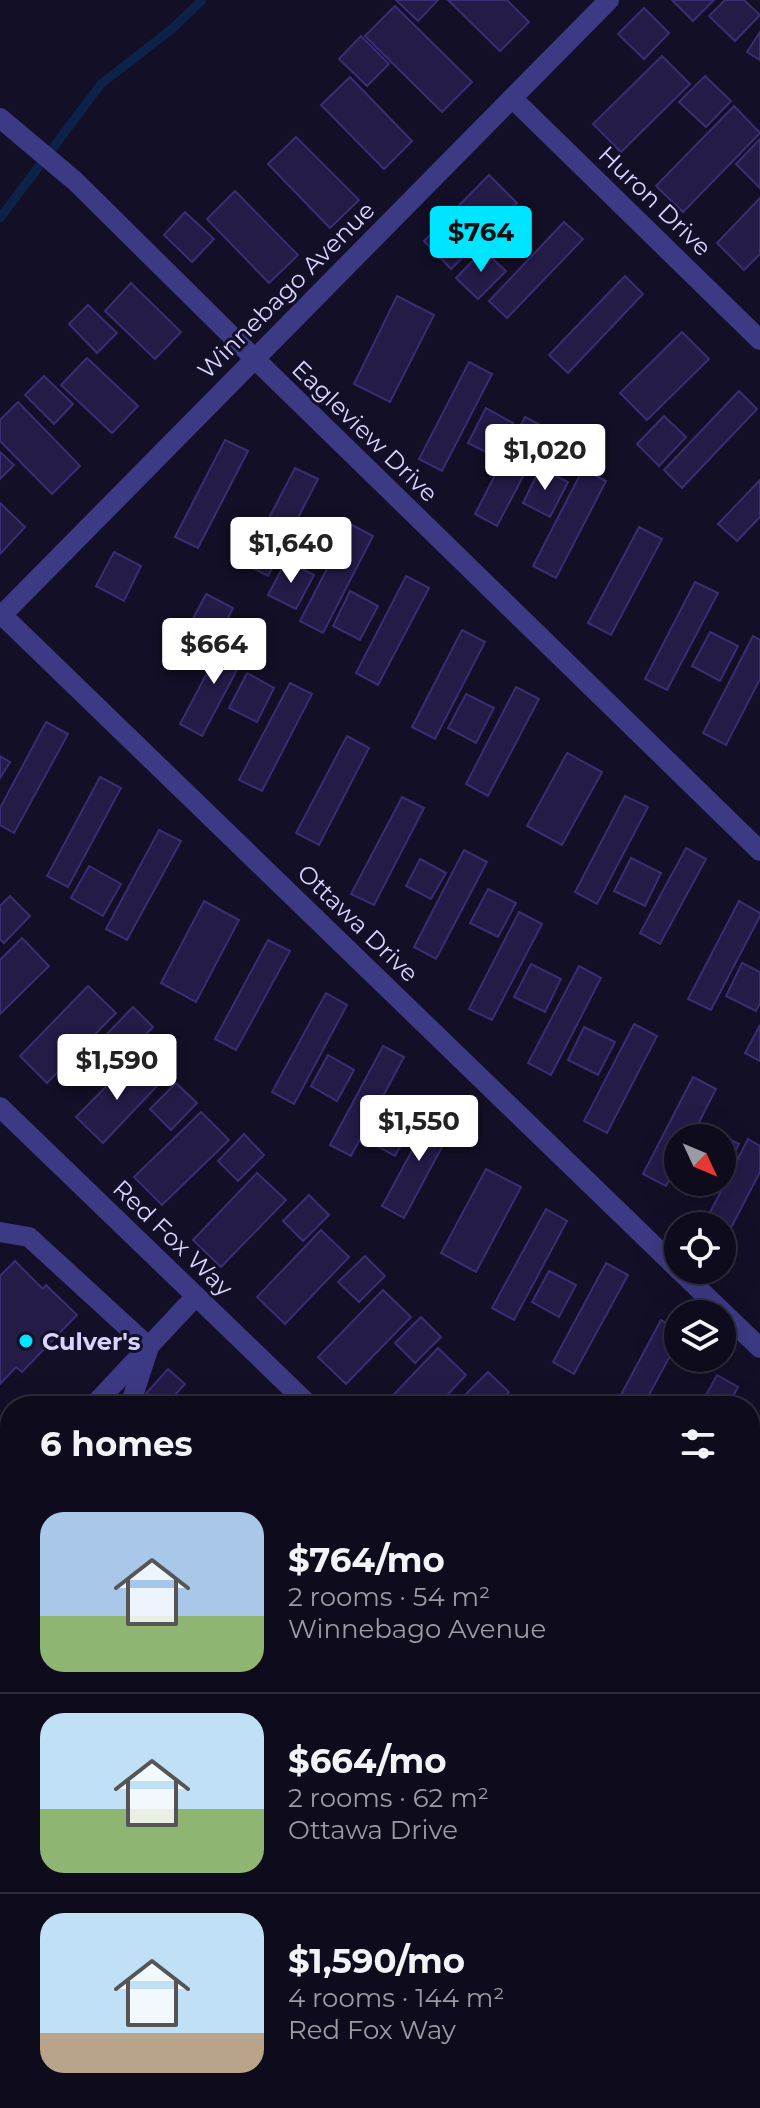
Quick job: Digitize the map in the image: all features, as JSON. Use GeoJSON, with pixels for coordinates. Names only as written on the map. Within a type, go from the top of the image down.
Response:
{"type":"FeatureCollection","features":[{"type":"Feature","properties":{"kind":"street","name":"Winnebago Avenue"},"geometry":{"type":"LineString","coordinates":[[1,616],[609,0]]}},
{"type":"Feature","properties":{"kind":"street","name":"Huron Drive"},"geometry":{"type":"LineString","coordinates":[[513,99],[760,340]]}},
{"type":"Feature","properties":{"kind":"street","name":"Eagleview Drive"},"geometry":{"type":"LineString","coordinates":[[0,118],[75,181],[760,851]]}},
{"type":"Feature","properties":{"kind":"street","name":"Ottawa Drive"},"geometry":{"type":"LineString","coordinates":[[1,616],[664,1256]]}},
{"type":"Feature","properties":{"kind":"street","name":"Red Fox Way"},"geometry":{"type":"LineString","coordinates":[[0,1107],[300,1396]]}},
{"type":"Feature","properties":{"kind":"street"},"geometry":{"type":"LineString","coordinates":[[0,1232],[29,1237],[149,1347]]}},
{"type":"Feature","properties":{"kind":"street","name":"Ottawa Drive"},"geometry":{"type":"LineString","coordinates":[[694,1284],[760,1348]]}},
{"type":"Feature","properties":{"kind":"street"},"geometry":{"type":"LineString","coordinates":[[102,1396],[196,1296]]}},
{"type":"Feature","properties":{"kind":"street"},"geometry":{"type":"LineString","coordinates":[[133,1396],[149,1347]]}},
{"type":"Feature","properties":{"kind":"building"},"geometry":{"type":"Polygon","coordinates":[[[396,0],[438,0],[418,21],[396,0]]]}},
{"type":"Feature","properties":{"kind":"building"},"geometry":{"type":"Polygon","coordinates":[[[448,0],[507,0],[529,22],[500,51],[448,0]]]}},
{"type":"Feature","properties":{"kind":"building"},"geometry":{"type":"Polygon","coordinates":[[[672,0],[714,0],[693,21],[672,0]]]}},
{"type":"Feature","properties":{"kind":"building"},"geometry":{"type":"Polygon","coordinates":[[[725,0],[744,0],[760,15],[735,41],[709,16],[725,0]]]}},
{"type":"Feature","properties":{"kind":"building"},"geometry":{"type":"Polygon","coordinates":[[[395,6],[472,82],[442,112],[365,36],[395,6]]]}},
{"type":"Feature","properties":{"kind":"building"},"geometry":{"type":"Polygon","coordinates":[[[644,8],[669,33],[644,59],[618,34],[644,8]]]}},
{"type":"Feature","properties":{"kind":"building"},"geometry":{"type":"Polygon","coordinates":[[[760,32],[760,60],[747,52],[760,32]]]}},
{"type":"Feature","properties":{"kind":"building"},"geometry":{"type":"Polygon","coordinates":[[[361,36],[389,64],[367,86],[339,59],[361,36]]]}},
{"type":"Feature","properties":{"kind":"building"},"geometry":{"type":"Polygon","coordinates":[[[662,56],[690,84],[621,152],[593,124],[662,56]]]}},
{"type":"Feature","properties":{"kind":"building"},"geometry":{"type":"Polygon","coordinates":[[[705,76],[731,101],[706,127],[679,102],[705,76]]]}},
{"type":"Feature","properties":{"kind":"building"},"geometry":{"type":"Polygon","coordinates":[[[350,77],[412,141],[384,169],[321,105],[350,77]]]}},
{"type":"Feature","properties":{"kind":"building"},"geometry":{"type":"Polygon","coordinates":[[[734,106],[760,133],[683,212],[656,186],[734,106]]]}},
{"type":"Feature","properties":{"kind":"building"},"geometry":{"type":"Polygon","coordinates":[[[296,137],[359,200],[330,228],[268,164],[296,137]]]}},
{"type":"Feature","properties":{"kind":"building"},"geometry":{"type":"Polygon","coordinates":[[[760,139],[760,188],[736,164],[760,139]]]}},
{"type":"Feature","properties":{"kind":"building"},"geometry":{"type":"Polygon","coordinates":[[[489,175],[517,203],[451,269],[424,241],[489,175]]]}},
{"type":"Feature","properties":{"kind":"building"},"geometry":{"type":"Polygon","coordinates":[[[235,191],[298,255],[269,283],[207,219],[235,191]]]}},
{"type":"Feature","properties":{"kind":"building"},"geometry":{"type":"Polygon","coordinates":[[[760,198],[760,254],[744,270],[717,243],[760,198]]]}},
{"type":"Feature","properties":{"kind":"building"},"geometry":{"type":"Polygon","coordinates":[[[185,212],[214,239],[192,262],[164,235],[185,212]]]}},
{"type":"Feature","properties":{"kind":"building"},"geometry":{"type":"Polygon","coordinates":[[[564,222],[583,239],[507,318],[489,301],[564,222]]]}},
{"type":"Feature","properties":{"kind":"building"},"geometry":{"type":"Polygon","coordinates":[[[483,250],[506,271],[478,299],[456,278],[483,250]]]}},
{"type":"Feature","properties":{"kind":"building"},"geometry":{"type":"Polygon","coordinates":[[[625,276],[643,294],[568,373],[549,355],[625,276]]]}},
{"type":"Feature","properties":{"kind":"building"},"geometry":{"type":"Polygon","coordinates":[[[131,283],[181,332],[155,359],[105,311],[131,283]]]}},
{"type":"Feature","properties":{"kind":"building"},"geometry":{"type":"Polygon","coordinates":[[[397,296],[434,315],[390,402],[354,384],[397,296]]]}},
{"type":"Feature","properties":{"kind":"building"},"geometry":{"type":"Polygon","coordinates":[[[88,305],[117,333],[97,353],[69,324],[88,305]]]}},
{"type":"Feature","properties":{"kind":"building"},"geometry":{"type":"Polygon","coordinates":[[[682,332],[709,359],[647,420],[620,393],[682,332]]]}},
{"type":"Feature","properties":{"kind":"building"},"geometry":{"type":"Polygon","coordinates":[[[87,358],[138,406],[112,433],[61,385],[87,358]]]}},
{"type":"Feature","properties":{"kind":"building"},"geometry":{"type":"Polygon","coordinates":[[[469,362],[492,374],[442,471],[419,459],[469,362]]]}},
{"type":"Feature","properties":{"kind":"building"},"geometry":{"type":"Polygon","coordinates":[[[44,376],[73,404],[54,424],[25,395],[44,376]]]}},
{"type":"Feature","properties":{"kind":"building"},"geometry":{"type":"Polygon","coordinates":[[[739,391],[757,409],[682,488],[664,470],[739,391]]]}},
{"type":"Feature","properties":{"kind":"building"},"geometry":{"type":"Polygon","coordinates":[[[18,402],[80,466],[52,494],[0,441],[0,420],[18,402]]]}},
{"type":"Feature","properties":{"kind":"building"},"geometry":{"type":"Polygon","coordinates":[[[486,408],[513,423],[496,457],[468,443],[486,408]]]}},
{"type":"Feature","properties":{"kind":"building"},"geometry":{"type":"Polygon","coordinates":[[[664,416],[686,437],[659,466],[637,444],[664,416]]]}},
{"type":"Feature","properties":{"kind":"building"},"geometry":{"type":"Polygon","coordinates":[[[525,417],[548,429],[497,526],[475,514],[525,417]]]}},
{"type":"Feature","properties":{"kind":"building"},"geometry":{"type":"Polygon","coordinates":[[[225,440],[248,451],[198,548],[175,537],[225,440]]]}},
{"type":"Feature","properties":{"kind":"building"},"geometry":{"type":"Polygon","coordinates":[[[0,452],[14,465],[0,479],[0,452]]]}},
{"type":"Feature","properties":{"kind":"building"},"geometry":{"type":"Polygon","coordinates":[[[295,468],[318,479],[268,576],[245,564],[295,468]]]}},
{"type":"Feature","properties":{"kind":"building"},"geometry":{"type":"Polygon","coordinates":[[[540,468],[568,482],[550,517],[523,503],[540,468]]]}},
{"type":"Feature","properties":{"kind":"building"},"geometry":{"type":"Polygon","coordinates":[[[583,469],[606,481],[556,578],[533,566],[583,469]]]}},
{"type":"Feature","properties":{"kind":"building"},"geometry":{"type":"Polygon","coordinates":[[[760,480],[760,517],[737,541],[718,524],[760,480]]]}},
{"type":"Feature","properties":{"kind":"building"},"geometry":{"type":"Polygon","coordinates":[[[0,503],[25,527],[0,554],[0,503]]]}},
{"type":"Feature","properties":{"kind":"building"},"geometry":{"type":"Polygon","coordinates":[[[350,524],[373,536],[323,633],[300,621],[350,524]]]}},
{"type":"Feature","properties":{"kind":"building"},"geometry":{"type":"Polygon","coordinates":[[[639,527],[662,539],[611,635],[588,623],[639,527]]]}},
{"type":"Feature","properties":{"kind":"building"},"geometry":{"type":"Polygon","coordinates":[[[114,552],[141,566],[124,601],[96,586],[114,552]]]}},
{"type":"Feature","properties":{"kind":"building"},"geometry":{"type":"Polygon","coordinates":[[[286,561],[314,575],[296,609],[268,595],[286,561]]]}},
{"type":"Feature","properties":{"kind":"building"},"geometry":{"type":"Polygon","coordinates":[[[406,576],[429,588],[378,685],[356,673],[406,576]]]}},
{"type":"Feature","properties":{"kind":"building"},"geometry":{"type":"Polygon","coordinates":[[[695,582],[718,593],[667,690],[645,679],[695,582]]]}},
{"type":"Feature","properties":{"kind":"building"},"geometry":{"type":"Polygon","coordinates":[[[350,591],[378,606],[360,640],[333,626],[350,591]]]}},
{"type":"Feature","properties":{"kind":"building"},"geometry":{"type":"Polygon","coordinates":[[[206,594],[233,608],[215,643],[188,628],[206,594]]]}},
{"type":"Feature","properties":{"kind":"building"},"geometry":{"type":"Polygon","coordinates":[[[462,630],[485,642],[435,739],[412,727],[462,630]]]}},
{"type":"Feature","properties":{"kind":"building"},"geometry":{"type":"Polygon","coordinates":[[[710,632],[738,646],[720,681],[692,666],[710,632]]]}},
{"type":"Feature","properties":{"kind":"building"},"geometry":{"type":"Polygon","coordinates":[[[753,636],[760,640],[760,679],[726,745],[703,733],[753,636]]]}},
{"type":"Feature","properties":{"kind":"building"},"geometry":{"type":"Polygon","coordinates":[[[226,637],[248,649],[202,736],[180,724],[226,637]]]}},
{"type":"Feature","properties":{"kind":"building"},"geometry":{"type":"Polygon","coordinates":[[[247,673],[274,688],[257,722],[229,708],[247,673]]]}},
{"type":"Feature","properties":{"kind":"building"},"geometry":{"type":"Polygon","coordinates":[[[290,683],[312,694],[262,791],[239,780],[290,683]]]}},
{"type":"Feature","properties":{"kind":"building"},"geometry":{"type":"Polygon","coordinates":[[[516,687],[539,699],[488,796],[466,784],[516,687]]]}},
{"type":"Feature","properties":{"kind":"building"},"geometry":{"type":"Polygon","coordinates":[[[466,694],[494,708],[476,743],[448,728],[466,694]]]}},
{"type":"Feature","properties":{"kind":"building"},"geometry":{"type":"Polygon","coordinates":[[[46,722],[68,734],[14,833],[0,825],[0,808],[46,722]]]}},
{"type":"Feature","properties":{"kind":"building"},"geometry":{"type":"Polygon","coordinates":[[[347,736],[369,748],[319,845],[296,833],[347,736]]]}},
{"type":"Feature","properties":{"kind":"building"},"geometry":{"type":"Polygon","coordinates":[[[567,753],[602,772],[562,845],[527,826],[567,753]]]}},
{"type":"Feature","properties":{"kind":"building"},"geometry":{"type":"Polygon","coordinates":[[[0,756],[10,762],[0,778],[0,756]]]}},
{"type":"Feature","properties":{"kind":"building"},"geometry":{"type":"Polygon","coordinates":[[[100,777],[121,788],[68,887],[47,876],[100,777]]]}},
{"type":"Feature","properties":{"kind":"building"},"geometry":{"type":"Polygon","coordinates":[[[625,796],[648,807],[597,904],[575,892],[625,796]]]}},
{"type":"Feature","properties":{"kind":"building"},"geometry":{"type":"Polygon","coordinates":[[[402,797],[424,808],[374,905],[351,894],[402,797]]]}},
{"type":"Feature","properties":{"kind":"building"},"geometry":{"type":"Polygon","coordinates":[[[159,830],[181,841],[127,940],[106,929],[159,830]]]}},
{"type":"Feature","properties":{"kind":"building"},"geometry":{"type":"Polygon","coordinates":[[[686,848],[706,859],[660,944],[640,933],[686,848]]]}},
{"type":"Feature","properties":{"kind":"building"},"geometry":{"type":"Polygon","coordinates":[[[464,850],[487,862],[436,959],[414,947],[464,850]]]}},
{"type":"Feature","properties":{"kind":"building"},"geometry":{"type":"Polygon","coordinates":[[[631,858],[661,873],[645,906],[614,891],[631,858]]]}},
{"type":"Feature","properties":{"kind":"building"},"geometry":{"type":"Polygon","coordinates":[[[420,859],[446,873],[431,899],[406,886],[420,859]]]}},
{"type":"Feature","properties":{"kind":"building"},"geometry":{"type":"Polygon","coordinates":[[[89,866],[121,884],[103,916],[71,898],[89,866]]]}},
{"type":"Feature","properties":{"kind":"building"},"geometry":{"type":"Polygon","coordinates":[[[488,889],[516,903],[498,937],[470,923],[488,889]]]}},
{"type":"Feature","properties":{"kind":"building"},"geometry":{"type":"Polygon","coordinates":[[[10,896],[30,916],[4,943],[0,939],[0,906],[10,896]]]}},
{"type":"Feature","properties":{"kind":"building"},"geometry":{"type":"Polygon","coordinates":[[[204,901],[239,920],[196,1002],[161,983],[204,901]]]}},
{"type":"Feature","properties":{"kind":"building"},"geometry":{"type":"Polygon","coordinates":[[[739,901],[760,913],[760,916],[711,1010],[688,999],[739,901]]]}},
{"type":"Feature","properties":{"kind":"building"},"geometry":{"type":"Polygon","coordinates":[[[519,912],[542,924],[492,1020],[469,1009],[519,912]]]}},
{"type":"Feature","properties":{"kind":"building"},"geometry":{"type":"Polygon","coordinates":[[[22,938],[49,966],[0,1014],[0,960],[22,938]]]}},
{"type":"Feature","properties":{"kind":"building"},"geometry":{"type":"Polygon","coordinates":[[[268,940],[290,951],[236,1050],[215,1039],[268,940]]]}},
{"type":"Feature","properties":{"kind":"building"},"geometry":{"type":"Polygon","coordinates":[[[742,963],[760,972],[760,1003],[756,1011],[726,996],[742,963]]]}},
{"type":"Feature","properties":{"kind":"building"},"geometry":{"type":"Polygon","coordinates":[[[531,964],[561,979],[545,1012],[514,997],[531,964]]]}},
{"type":"Feature","properties":{"kind":"building"},"geometry":{"type":"Polygon","coordinates":[[[579,966],[601,978],[551,1075],[528,1063],[579,966]]]}},
{"type":"Feature","properties":{"kind":"building"},"geometry":{"type":"Polygon","coordinates":[[[88,986],[116,1013],[47,1083],[20,1056],[88,986]]]}},
{"type":"Feature","properties":{"kind":"building"},"geometry":{"type":"Polygon","coordinates":[[[326,993],[347,1005],[294,1104],[272,1092],[326,993]]]}},
{"type":"Feature","properties":{"kind":"building"},"geometry":{"type":"Polygon","coordinates":[[[133,1007],[153,1027],[127,1054],[107,1034],[133,1007]]]}},
{"type":"Feature","properties":{"kind":"building"},"geometry":{"type":"Polygon","coordinates":[[[634,1024],[657,1036],[607,1133],[584,1121],[634,1024]]]}},
{"type":"Feature","properties":{"kind":"building"},"geometry":{"type":"Polygon","coordinates":[[[760,1025],[760,1061],[745,1053],[760,1025]]]}},
{"type":"Feature","properties":{"kind":"building"},"geometry":{"type":"Polygon","coordinates":[[[584,1027],[615,1042],[598,1075],[568,1060],[584,1027]]]}},
{"type":"Feature","properties":{"kind":"building"},"geometry":{"type":"Polygon","coordinates":[[[383,1046],[404,1057],[351,1156],[330,1145],[383,1046]]]}},
{"type":"Feature","properties":{"kind":"building"},"geometry":{"type":"Polygon","coordinates":[[[328,1055],[354,1070],[337,1101],[311,1086],[328,1055]]]}},
{"type":"Feature","properties":{"kind":"building"},"geometry":{"type":"Polygon","coordinates":[[[131,1061],[157,1086],[103,1143],[76,1117],[131,1061]]]}},
{"type":"Feature","properties":{"kind":"building"},"geometry":{"type":"Polygon","coordinates":[[[693,1077],[716,1089],[698,1124],[669,1124],[693,1077]]]}},
{"type":"Feature","properties":{"kind":"building"},"geometry":{"type":"Polygon","coordinates":[[[176,1083],[197,1103],[171,1130],[150,1109],[176,1083]]]}},
{"type":"Feature","properties":{"kind":"building"},"geometry":{"type":"Polygon","coordinates":[[[435,1108],[457,1119],[404,1218],[382,1206],[435,1108]]]}},
{"type":"Feature","properties":{"kind":"building"},"geometry":{"type":"Polygon","coordinates":[[[385,1110],[412,1125],[395,1156],[368,1141],[385,1110]]]}},
{"type":"Feature","properties":{"kind":"building"},"geometry":{"type":"Polygon","coordinates":[[[201,1112],[229,1140],[162,1205],[134,1177],[201,1112]]]}},
{"type":"Feature","properties":{"kind":"building"},"geometry":{"type":"Polygon","coordinates":[[[664,1133],[664,1185],[643,1174],[664,1133]]]}},
{"type":"Feature","properties":{"kind":"building"},"geometry":{"type":"Polygon","coordinates":[[[244,1134],[264,1155],[238,1181],[218,1161],[244,1134]]]}},
{"type":"Feature","properties":{"kind":"building"},"geometry":{"type":"Polygon","coordinates":[[[748,1139],[760,1146],[760,1172],[736,1218],[736,1212],[710,1212],[719,1196],[736,1196],[736,1162],[748,1139]]]}},
{"type":"Feature","properties":{"kind":"building"},"geometry":{"type":"Polygon","coordinates":[[[486,1169],[521,1187],[476,1272],[441,1253],[486,1169]]]}},
{"type":"Feature","properties":{"kind":"building"},"geometry":{"type":"Polygon","coordinates":[[[257,1173],[286,1200],[221,1267],[193,1240],[257,1173]]]}},
{"type":"Feature","properties":{"kind":"building"},"geometry":{"type":"Polygon","coordinates":[[[309,1195],[329,1215],[303,1241],[283,1221],[309,1195]]]}},
{"type":"Feature","properties":{"kind":"building"},"geometry":{"type":"Polygon","coordinates":[[[546,1209],[567,1221],[514,1320],[492,1308],[546,1209]]]}},
{"type":"Feature","properties":{"kind":"building"},"geometry":{"type":"Polygon","coordinates":[[[321,1230],[349,1257],[285,1324],[257,1297],[321,1230]]]}},
{"type":"Feature","properties":{"kind":"building"},"geometry":{"type":"Polygon","coordinates":[[[365,1256],[385,1276],[359,1302],[338,1282],[365,1256]]]}},
{"type":"Feature","properties":{"kind":"building","name":"Culver's"},"geometry":{"type":"Polygon","coordinates":[[[15,1261],[43,1289],[46,1285],[77,1315],[22,1372],[16,1367],[0,1384],[0,1276],[15,1261]]]}},
{"type":"Feature","properties":{"kind":"building"},"geometry":{"type":"Polygon","coordinates":[[[606,1263],[628,1275],[574,1374],[553,1362],[606,1263]]]}},
{"type":"Feature","properties":{"kind":"building"},"geometry":{"type":"Polygon","coordinates":[[[549,1271],[576,1285],[559,1317],[532,1302],[549,1271]]]}},
{"type":"Feature","properties":{"kind":"building"},"geometry":{"type":"Polygon","coordinates":[[[383,1290],[411,1317],[346,1384],[318,1357],[383,1290]]]}},
{"type":"Feature","properties":{"kind":"building"},"geometry":{"type":"Polygon","coordinates":[[[421,1317],[441,1337],[415,1363],[395,1343],[421,1317]]]}},
{"type":"Feature","properties":{"kind":"building"},"geometry":{"type":"Polygon","coordinates":[[[661,1320],[664,1322],[664,1367],[648,1396],[620,1396],[661,1320]]]}},
{"type":"Feature","properties":{"kind":"building"},"geometry":{"type":"Polygon","coordinates":[[[438,1348],[466,1375],[446,1396],[392,1396],[438,1348]]]}},
{"type":"Feature","properties":{"kind":"building"},"geometry":{"type":"Polygon","coordinates":[[[168,1369],[185,1384],[174,1396],[144,1396],[168,1369]]]}},
{"type":"Feature","properties":{"kind":"building"},"geometry":{"type":"Polygon","coordinates":[[[488,1372],[509,1392],[505,1396],[464,1396],[488,1372]]]}},
{"type":"Feature","properties":{"kind":"building"},"geometry":{"type":"Polygon","coordinates":[[[717,1375],[738,1387],[733,1396],[705,1396],[717,1375]]]}},
{"type":"Feature","properties":{"kind":"waterway"},"geometry":{"type":"LineString","coordinates":[[0,218],[101,84],[173,28],[202,0]]}},
{"type":"Feature","properties":{"kind":"place","name":"Culver's"},"geometry":{"type":"Point","coordinates":[26,1341]}}]}
